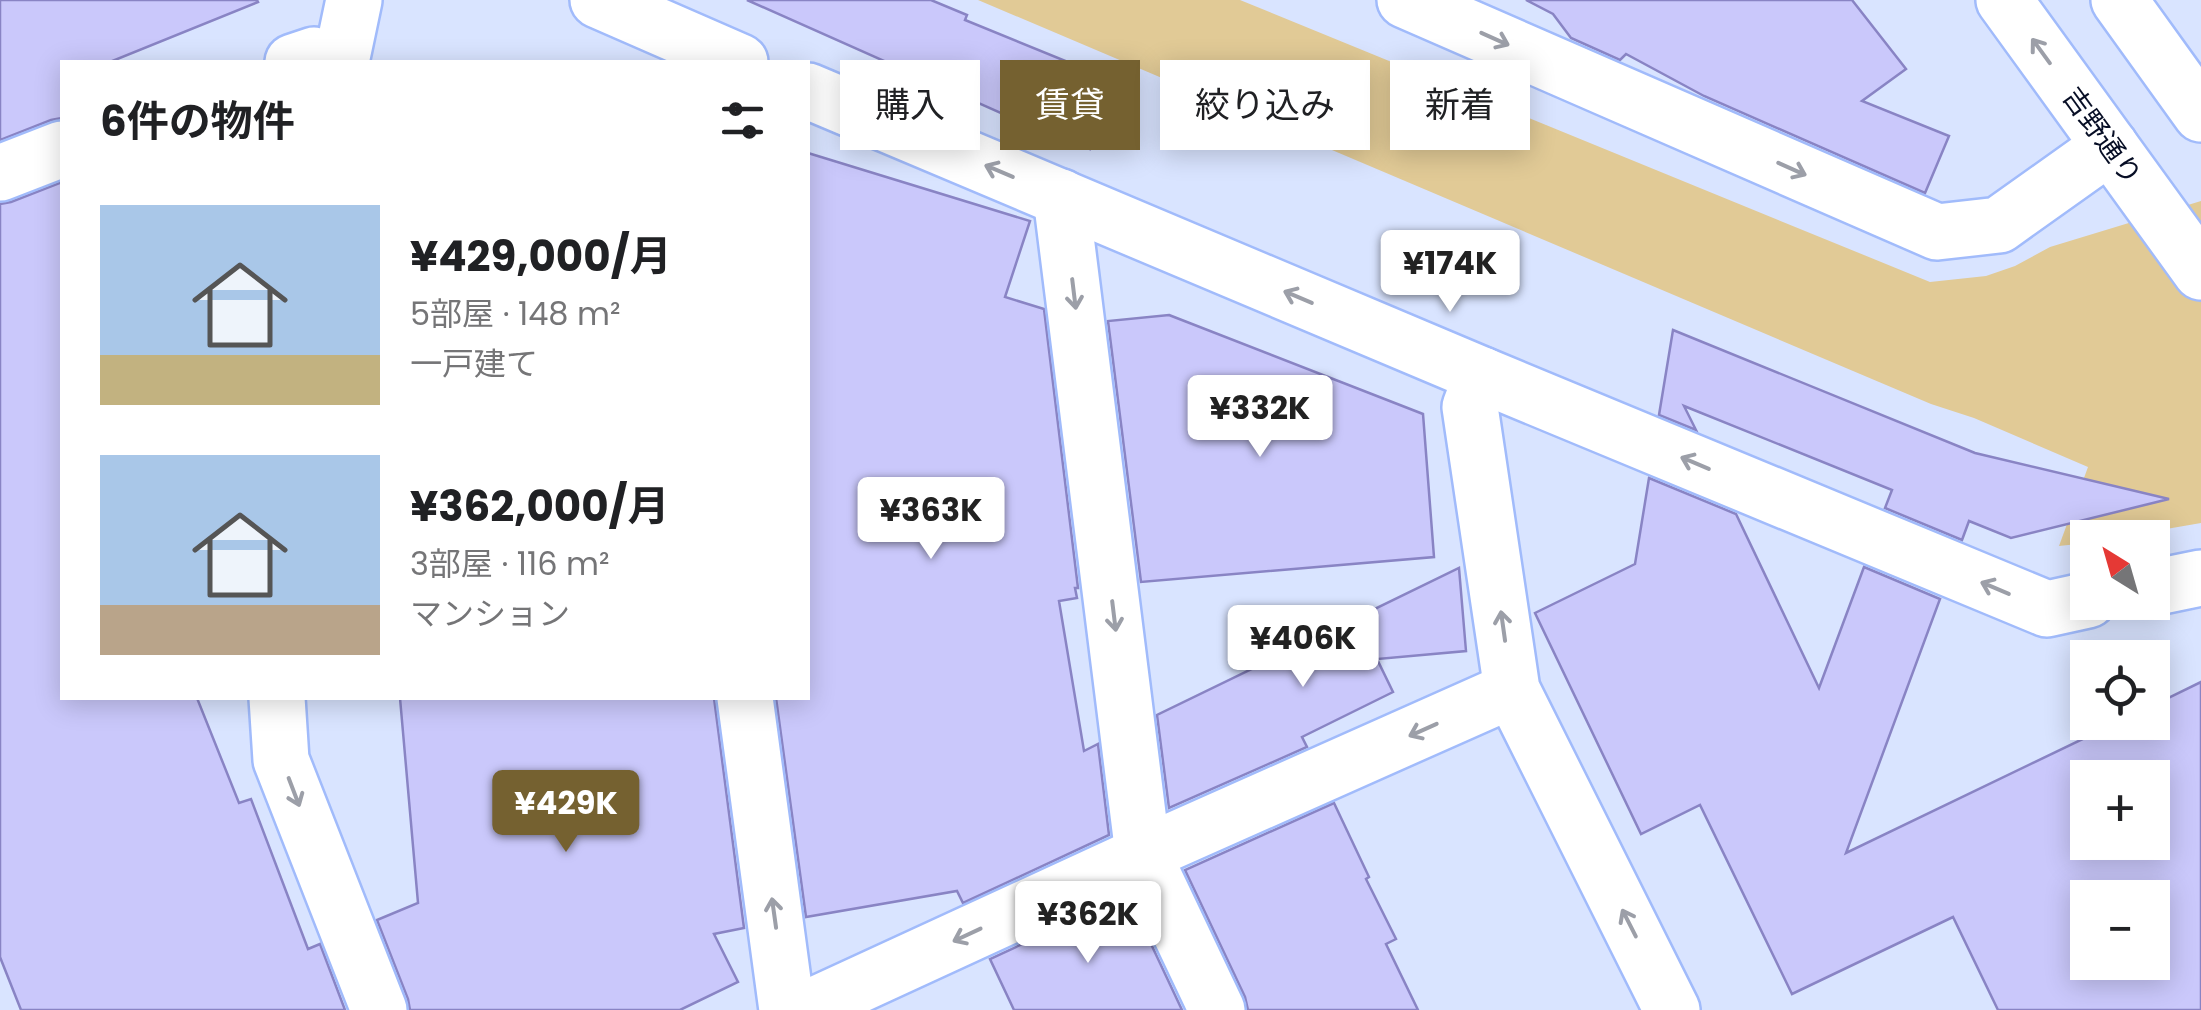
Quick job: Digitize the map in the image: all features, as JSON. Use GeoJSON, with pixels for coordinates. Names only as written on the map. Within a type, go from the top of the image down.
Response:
{"type":"FeatureCollection","features":[{"type":"Feature","properties":{"kind":"street"},"geometry":{"type":"LineString","coordinates":[[341,60],[354,0]]}},
{"type":"Feature","properties":{"kind":"street"},"geometry":{"type":"LineString","coordinates":[[598,0],[683,51],[730,60]]}},
{"type":"Feature","properties":{"kind":"street"},"geometry":{"type":"LineString","coordinates":[[1405,0],[1937,232],[1999,224],[2110,146]]}},
{"type":"Feature","properties":{"kind":"street","name":"吉野通り"},"geometry":{"type":"LineString","coordinates":[[2004,0],[2201,272]]}},
{"type":"Feature","properties":{"kind":"street"},"geometry":{"type":"LineString","coordinates":[[2119,0],[2201,114]]}},
{"type":"Feature","properties":{"kind":"street"},"geometry":{"type":"LineString","coordinates":[[300,60],[314,56],[332,60]]}},
{"type":"Feature","properties":{"kind":"street"},"geometry":{"type":"LineString","coordinates":[[810,91],[2047,609],[2070,604]]}},
{"type":"Feature","properties":{"kind":"street"},"geometry":{"type":"LineString","coordinates":[[0,173],[60,150]]}},
{"type":"Feature","properties":{"kind":"street"},"geometry":{"type":"LineString","coordinates":[[1062,197],[1143,854],[1217,1010]]}},
{"type":"Feature","properties":{"kind":"street"},"geometry":{"type":"LineString","coordinates":[[1482,375],[1470,407],[1512,690],[1672,1010]]}},
{"type":"Feature","properties":{"kind":"street"},"geometry":{"type":"LineString","coordinates":[[2170,584],[2201,578]]}},
{"type":"Feature","properties":{"kind":"street"},"geometry":{"type":"LineString","coordinates":[[804,1010],[1512,690]]}},
{"type":"Feature","properties":{"kind":"street"},"geometry":{"type":"LineString","coordinates":[[277,700],[281,760],[379,1010]]}},
{"type":"Feature","properties":{"kind":"street"},"geometry":{"type":"LineString","coordinates":[[745,700],[788,1010]]}},
{"type":"Feature","properties":{"kind":"shaded area"},"geometry":{"type":"Polygon","coordinates":[[[978,0],[1240,0],[1390,61],[1390,150],[1530,150],[1530,119],[1930,282],[1986,276],[2050,247],[2201,201],[2201,523],[2170,528],[2170,520],[2070,520],[2070,545],[2059,546],[2088,467],[1332,150],[1370,150],[1370,60],[1160,60],[1160,77],[1140,69],[1140,60],[1120,60],[978,0]]]}},
{"type":"Feature","properties":{"kind":"building"},"geometry":{"type":"Polygon","coordinates":[[[0,0],[257,0],[115,60],[60,60],[60,118],[0,140],[0,0]]]}},
{"type":"Feature","properties":{"kind":"building"},"geometry":{"type":"Polygon","coordinates":[[[747,0],[931,0],[967,15],[965,20],[1063,60],[1000,60],[1000,113],[980,104],[980,60],[882,60],[747,0]]]}},
{"type":"Feature","properties":{"kind":"building"},"geometry":{"type":"Polygon","coordinates":[[[1526,0],[1852,0],[1906,69],[1862,101],[1949,136],[1925,193],[1704,96],[1626,54],[1620,60],[1571,38],[1553,14],[1526,0]]]}},
{"type":"Feature","properties":{"kind":"building"},"geometry":{"type":"Polygon","coordinates":[[[810,154],[1030,221],[1005,297],[1044,309],[1078,588],[1077,598],[1059,601],[1084,751],[1098,744],[1109,835],[963,903],[957,891],[806,917],[776,700],[810,700],[810,154]]]}},
{"type":"Feature","properties":{"kind":"building"},"geometry":{"type":"Polygon","coordinates":[[[60,183],[60,700],[198,700],[239,803],[251,799],[308,949],[320,944],[345,1010],[21,1010],[0,957],[0,204],[60,183]]]}},
{"type":"Feature","properties":{"kind":"building"},"geometry":{"type":"Polygon","coordinates":[[[1169,315],[1423,414],[1434,557],[1141,582],[1108,321],[1169,315]]]}},
{"type":"Feature","properties":{"kind":"building"},"geometry":{"type":"Polygon","coordinates":[[[1673,330],[1975,453],[2169,499],[2070,520],[2070,523],[2011,538],[1969,521],[1962,540],[1885,508],[1892,490],[1684,406],[1696,430],[1659,415],[1673,330]]]}},
{"type":"Feature","properties":{"kind":"building"},"geometry":{"type":"Polygon","coordinates":[[[1649,478],[1736,514],[1819,688],[1864,567],[1940,599],[1846,853],[2081,740],[2170,740],[2170,697],[2201,682],[2201,1010],[1998,1010],[1953,917],[1792,994],[1700,805],[1641,834],[1535,613],[1635,564],[1649,478]]]}},
{"type":"Feature","properties":{"kind":"building"},"geometry":{"type":"Polygon","coordinates":[[[1459,568],[1466,651],[1377,659],[1393,692],[1302,737],[1307,747],[1169,808],[1157,715],[1459,568]]]}},
{"type":"Feature","properties":{"kind":"building"},"geometry":{"type":"Polygon","coordinates":[[[400,700],[714,700],[744,928],[714,934],[738,982],[680,1010],[410,1010],[377,920],[418,903],[400,700]]]}},
{"type":"Feature","properties":{"kind":"building"},"geometry":{"type":"Polygon","coordinates":[[[1334,803],[1396,939],[1386,944],[1418,1010],[1248,1010],[1185,870],[1334,803]]]}},
{"type":"Feature","properties":{"kind":"building"},"geometry":{"type":"Polygon","coordinates":[[[1128,895],[1182,1010],[1014,1010],[990,959],[1128,895]]]}}]}
